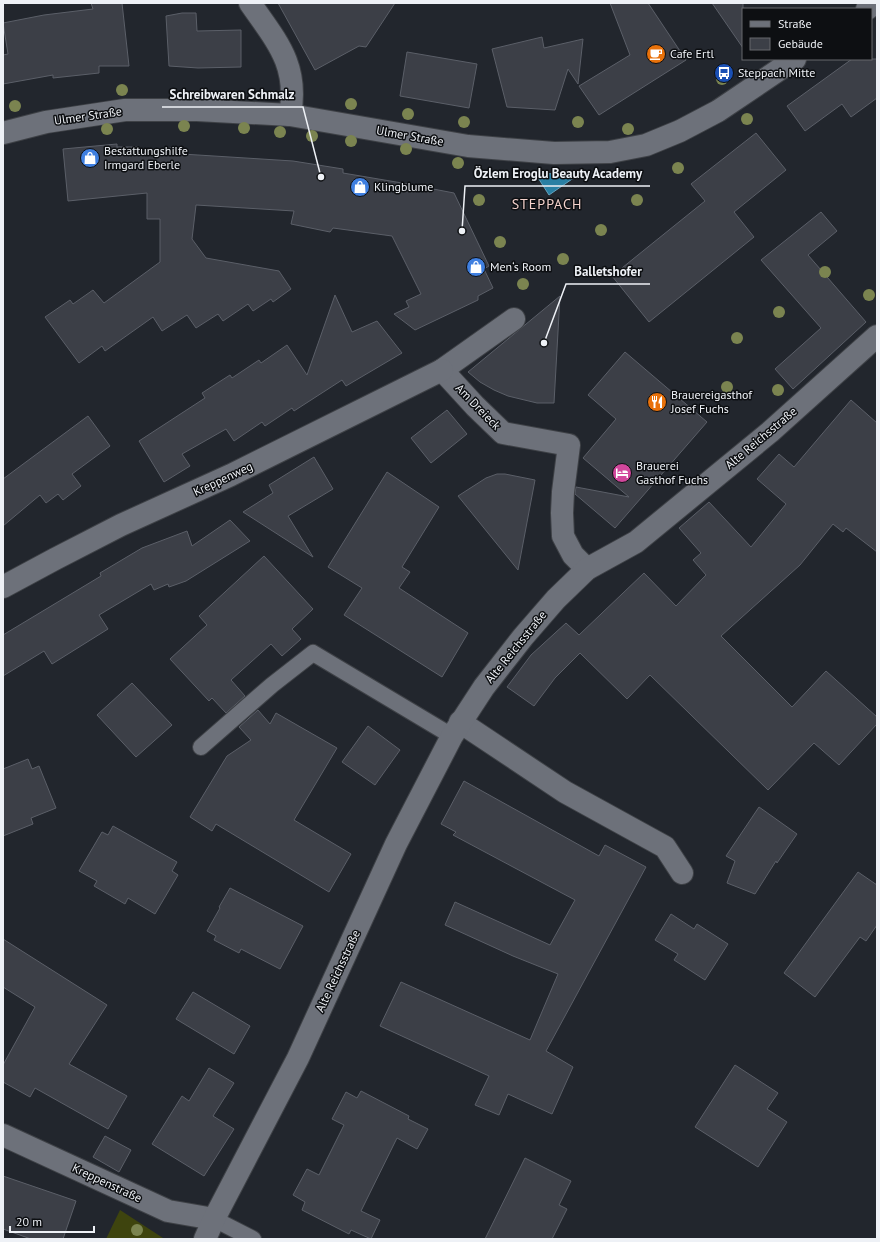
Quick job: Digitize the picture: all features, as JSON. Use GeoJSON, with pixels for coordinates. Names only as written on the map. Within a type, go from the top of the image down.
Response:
{"type":"FeatureCollection","features":[{"type":"Feature","properties":{"kind":"street"},"geometry":{"type":"LineString","coordinates":[[250,3],[278,43],[290,70],[292,85],[290,115]]}},
{"type":"Feature","properties":{"kind":"street","name":"Ulmer Straße"},"geometry":{"type":"LineString","coordinates":[[3,133],[46,122],[124,110],[197,110],[290,115],[468,146],[554,153],[610,152],[646,145],[680,131],[724,107],[794,60]]}},
{"type":"Feature","properties":{"kind":"street"},"geometry":{"type":"LineString","coordinates":[[442,370],[514,319]]}},
{"type":"Feature","properties":{"kind":"street","name":"Alte Reichsstraße"},"geometry":{"type":"LineString","coordinates":[[206,1239],[214,1219],[298,1058],[387,862],[456,729],[484,687],[523,637],[556,599],[587,569],[636,542],[770,432],[877,336]]}},
{"type":"Feature","properties":{"kind":"street","name":"Am Dreieck"},"geometry":{"type":"LineString","coordinates":[[442,370],[475,406],[503,433],[569,445],[563,492],[563,536],[574,555],[587,569]]}},
{"type":"Feature","properties":{"kind":"street","name":"Kreppenweg"},"geometry":{"type":"LineString","coordinates":[[3,587],[121,525],[231,475],[442,370]]}},
{"type":"Feature","properties":{"kind":"street"},"geometry":{"type":"LineString","coordinates":[[456,729],[565,792],[665,846],[682,873]]}},
{"type":"Feature","properties":{"kind":"street","name":"Kreppenstraße"},"geometry":{"type":"LineString","coordinates":[[3,1135],[168,1211],[214,1219]]}},
{"type":"Feature","properties":{"kind":"lane"},"geometry":{"type":"LineString","coordinates":[[201,747],[272,685],[313,653],[456,729]]}},
{"type":"Feature","properties":{"kind":"lane"},"geometry":{"type":"LineString","coordinates":[[214,1219],[253,1239]]}},
{"type":"Feature","properties":{"kind":"green space"},"geometry":{"type":"Polygon","coordinates":[[[120,1210],[163,1238],[163,1239],[106,1239],[120,1210]]]}},
{"type":"Feature","properties":{"kind":"water"},"geometry":{"type":"Polygon","coordinates":[[[535,173],[578,175],[549,195],[535,173]]]}},
{"type":"Feature","properties":{"kind":"building"},"geometry":{"type":"Polygon","coordinates":[[[91,3],[122,3],[129,66],[99,66],[99,73],[53,78],[53,75],[3,84],[3,55],[8,54],[3,23],[44,15],[93,9],[91,3]]]}},
{"type":"Feature","properties":{"kind":"building"},"geometry":{"type":"Polygon","coordinates":[[[278,3],[395,3],[366,47],[359,46],[315,70],[278,3]]]}},
{"type":"Feature","properties":{"kind":"building"},"geometry":{"type":"Polygon","coordinates":[[[610,3],[648,3],[686,60],[599,115],[579,86],[630,55],[610,3]]]}},
{"type":"Feature","properties":{"kind":"building"},"geometry":{"type":"Polygon","coordinates":[[[712,3],[743,3],[742,47],[712,3]]]}},
{"type":"Feature","properties":{"kind":"building"},"geometry":{"type":"Polygon","coordinates":[[[182,13],[196,13],[197,31],[241,30],[241,67],[198,68],[169,66],[166,16],[182,13]]]}},
{"type":"Feature","properties":{"kind":"building"},"geometry":{"type":"Polygon","coordinates":[[[542,37],[544,48],[583,39],[578,84],[568,69],[555,110],[507,107],[492,49],[542,37]]]}},
{"type":"Feature","properties":{"kind":"building"},"geometry":{"type":"Polygon","coordinates":[[[407,52],[477,64],[469,108],[400,96],[407,52]]]}},
{"type":"Feature","properties":{"kind":"building"},"geometry":{"type":"Polygon","coordinates":[[[877,59],[877,98],[851,117],[842,104],[805,131],[787,106],[851,60],[877,59]]]}},
{"type":"Feature","properties":{"kind":"building"},"geometry":{"type":"Polygon","coordinates":[[[756,133],[786,170],[734,212],[754,237],[649,322],[612,276],[705,201],[691,184],[756,133]]]}},
{"type":"Feature","properties":{"kind":"building"},"geometry":{"type":"Polygon","coordinates":[[[117,144],[117,147],[138,147],[138,151],[182,147],[182,154],[293,161],[343,169],[343,173],[454,193],[489,266],[484,269],[493,288],[478,296],[478,300],[415,330],[394,314],[409,307],[406,301],[421,294],[392,236],[333,228],[330,232],[291,224],[294,211],[196,205],[192,239],[206,258],[279,271],[291,289],[273,302],[271,299],[253,311],[248,304],[223,321],[218,314],[196,328],[187,315],[162,331],[153,317],[105,351],[102,346],[79,363],[45,317],[70,300],[73,304],[93,290],[104,303],[160,262],[160,219],[147,219],[147,193],[68,201],[63,149],[117,144]]]}},
{"type":"Feature","properties":{"kind":"building"},"geometry":{"type":"Polygon","coordinates":[[[821,212],[837,231],[808,255],[866,322],[793,389],[775,369],[821,328],[761,260],[821,212]]]}},
{"type":"Feature","properties":{"kind":"building"},"geometry":{"type":"Polygon","coordinates":[[[335,295],[352,332],[377,321],[402,353],[346,386],[342,380],[294,411],[292,408],[265,426],[262,422],[234,441],[226,429],[182,454],[190,466],[164,482],[139,441],[205,398],[202,393],[230,375],[232,378],[259,360],[261,363],[287,345],[307,375],[335,295]]]}},
{"type":"Feature","properties":{"kind":"building"},"geometry":{"type":"Polygon","coordinates":[[[560,296],[554,403],[537,403],[508,396],[480,382],[468,372],[560,296]]]}},
{"type":"Feature","properties":{"kind":"building"},"geometry":{"type":"Polygon","coordinates":[[[625,352],[707,422],[615,528],[575,493],[576,487],[629,497],[583,458],[616,419],[588,395],[625,352]]]}},
{"type":"Feature","properties":{"kind":"building"},"geometry":{"type":"Polygon","coordinates":[[[851,400],[877,423],[877,552],[846,528],[843,532],[833,524],[800,565],[721,636],[792,707],[826,671],[877,717],[877,724],[839,765],[814,743],[768,790],[650,675],[627,699],[580,653],[555,678],[534,706],[507,687],[531,655],[566,623],[579,635],[644,573],[676,606],[706,575],[693,560],[701,553],[679,528],[709,502],[751,547],[786,504],[757,479],[779,454],[794,467],[851,400]]]}},
{"type":"Feature","properties":{"kind":"building"},"geometry":{"type":"Polygon","coordinates":[[[447,410],[467,434],[431,463],[411,438],[447,410]]]}},
{"type":"Feature","properties":{"kind":"building"},"geometry":{"type":"Polygon","coordinates":[[[88,416],[110,446],[72,474],[81,486],[63,500],[58,494],[46,503],[40,495],[3,526],[3,479],[88,416]]]}},
{"type":"Feature","properties":{"kind":"building"},"geometry":{"type":"Polygon","coordinates":[[[314,457],[333,489],[288,516],[313,557],[243,512],[273,493],[269,485],[314,457]]]}},
{"type":"Feature","properties":{"kind":"building"},"geometry":{"type":"Polygon","coordinates":[[[387,472],[439,507],[402,567],[410,572],[399,588],[468,633],[442,677],[344,615],[362,588],[328,567],[387,472]]]}},
{"type":"Feature","properties":{"kind":"building"},"geometry":{"type":"Polygon","coordinates":[[[497,474],[505,474],[535,480],[518,570],[458,496],[486,478],[497,474]]]}},
{"type":"Feature","properties":{"kind":"building"},"geometry":{"type":"Polygon","coordinates":[[[230,520],[250,541],[186,581],[169,587],[168,584],[154,590],[151,584],[99,615],[108,629],[52,664],[44,651],[3,676],[3,635],[101,576],[100,573],[142,548],[187,531],[192,546],[230,520]]]}},
{"type":"Feature","properties":{"kind":"building"},"geometry":{"type":"Polygon","coordinates":[[[264,556],[313,609],[292,629],[301,639],[282,656],[271,644],[231,680],[245,696],[226,713],[212,698],[209,701],[170,659],[207,625],[199,616],[264,556]]]}},
{"type":"Feature","properties":{"kind":"building"},"geometry":{"type":"Polygon","coordinates":[[[132,683],[172,725],[136,757],[97,715],[132,683]]]}},
{"type":"Feature","properties":{"kind":"building"},"geometry":{"type":"Polygon","coordinates":[[[258,710],[270,724],[276,713],[337,748],[294,820],[351,854],[329,892],[216,824],[212,831],[190,817],[227,756],[251,740],[239,727],[258,710]]]}},
{"type":"Feature","properties":{"kind":"building"},"geometry":{"type":"Polygon","coordinates":[[[368,726],[400,750],[375,785],[342,762],[368,726]]]}},
{"type":"Feature","properties":{"kind":"building"},"geometry":{"type":"Polygon","coordinates":[[[28,759],[32,769],[39,766],[56,808],[31,818],[33,824],[3,836],[3,769],[28,759]]]}},
{"type":"Feature","properties":{"kind":"building"},"geometry":{"type":"Polygon","coordinates":[[[464,781],[599,856],[605,845],[646,867],[546,1051],[573,1067],[552,1114],[508,1094],[499,1115],[475,1105],[489,1076],[380,1026],[401,982],[530,1040],[558,974],[513,956],[445,925],[455,902],[550,945],[575,900],[453,835],[456,832],[441,824],[464,781]]]}},
{"type":"Feature","properties":{"kind":"building"},"geometry":{"type":"Polygon","coordinates":[[[759,807],[797,834],[777,863],[776,861],[755,894],[727,883],[735,861],[726,856],[759,807]]]}},
{"type":"Feature","properties":{"kind":"building"},"geometry":{"type":"Polygon","coordinates":[[[113,826],[177,862],[172,871],[178,875],[155,914],[128,898],[125,904],[94,886],[97,881],[79,871],[102,832],[108,835],[113,826]]]}},
{"type":"Feature","properties":{"kind":"building"},"geometry":{"type":"Polygon","coordinates":[[[858,872],[877,885],[877,925],[866,941],[860,937],[815,997],[784,973],[858,872]]]}},
{"type":"Feature","properties":{"kind":"building"},"geometry":{"type":"Polygon","coordinates":[[[230,888],[303,926],[280,969],[241,949],[239,953],[214,940],[216,936],[207,931],[230,888]]]}},
{"type":"Feature","properties":{"kind":"building"},"geometry":{"type":"Polygon","coordinates":[[[671,914],[694,929],[697,924],[728,944],[705,980],[674,960],[678,954],[655,940],[671,914]]]}},
{"type":"Feature","properties":{"kind":"building"},"geometry":{"type":"Polygon","coordinates":[[[3,939],[107,1005],[69,1064],[127,1096],[108,1129],[35,1088],[30,1097],[3,1082],[3,1065],[35,1007],[3,987],[3,939]]]}},
{"type":"Feature","properties":{"kind":"building"},"geometry":{"type":"Polygon","coordinates":[[[193,992],[250,1026],[234,1054],[176,1019],[193,992]]]}},
{"type":"Feature","properties":{"kind":"building"},"geometry":{"type":"Polygon","coordinates":[[[735,1065],[778,1093],[767,1109],[787,1122],[758,1167],[695,1127],[735,1065]]]}},
{"type":"Feature","properties":{"kind":"building"},"geometry":{"type":"Polygon","coordinates":[[[209,1068],[234,1083],[213,1116],[234,1129],[204,1176],[152,1144],[182,1096],[189,1101],[209,1068]]]}},
{"type":"Feature","properties":{"kind":"building"},"geometry":{"type":"Polygon","coordinates":[[[361,1091],[409,1116],[408,1119],[428,1129],[417,1149],[397,1138],[361,1211],[380,1220],[371,1239],[351,1230],[349,1234],[302,1210],[305,1202],[293,1195],[307,1169],[319,1175],[344,1125],[332,1119],[346,1092],[357,1098],[361,1091]]]}},
{"type":"Feature","properties":{"kind":"building"},"geometry":{"type":"Polygon","coordinates":[[[105,1136],[131,1150],[119,1172],[93,1157],[105,1136]]]}},
{"type":"Feature","properties":{"kind":"building"},"geometry":{"type":"Polygon","coordinates":[[[525,1158],[571,1181],[559,1205],[567,1209],[552,1239],[485,1239],[525,1158]]]}},
{"type":"Feature","properties":{"kind":"building"},"geometry":{"type":"Polygon","coordinates":[[[3,1176],[76,1201],[63,1239],[31,1239],[3,1229],[3,1176]]]}},
{"type":"Feature","properties":{"kind":"place","name":"Cafe Ertl"},"geometry":{"type":"Point","coordinates":[656,54]}},
{"type":"Feature","properties":{"kind":"place","name":"Steppach Mitte"},"geometry":{"type":"Point","coordinates":[724,73]}},
{"type":"Feature","properties":{"kind":"place","name":"Bestattungshilfe Irmgard Eberle"},"geometry":{"type":"Point","coordinates":[90,158]}},
{"type":"Feature","properties":{"kind":"place","name":"Schreibwaren Schmalz"},"geometry":{"type":"Point","coordinates":[321,177]}},
{"type":"Feature","properties":{"kind":"place","name":"Klingblume"},"geometry":{"type":"Point","coordinates":[360,187]}},
{"type":"Feature","properties":{"kind":"place","name":"Özlem Eroglu Beauty Academy"},"geometry":{"type":"Point","coordinates":[462,231]}},
{"type":"Feature","properties":{"kind":"place","name":"Men‘s Room"},"geometry":{"type":"Point","coordinates":[476,267]}},
{"type":"Feature","properties":{"kind":"place","name":"Balletshofer"},"geometry":{"type":"Point","coordinates":[544,343]}},
{"type":"Feature","properties":{"kind":"place","name":"Brauereigasthof Josef Fuchs"},"geometry":{"type":"Point","coordinates":[657,402]}},
{"type":"Feature","properties":{"kind":"place","name":"Brauerei Gasthof Fuchs"},"geometry":{"type":"Point","coordinates":[622,473]}},
{"type":"Feature","properties":{"kind":"district","name":"STEPPACH"},"geometry":{"type":"Point","coordinates":[547,204]}}]}
